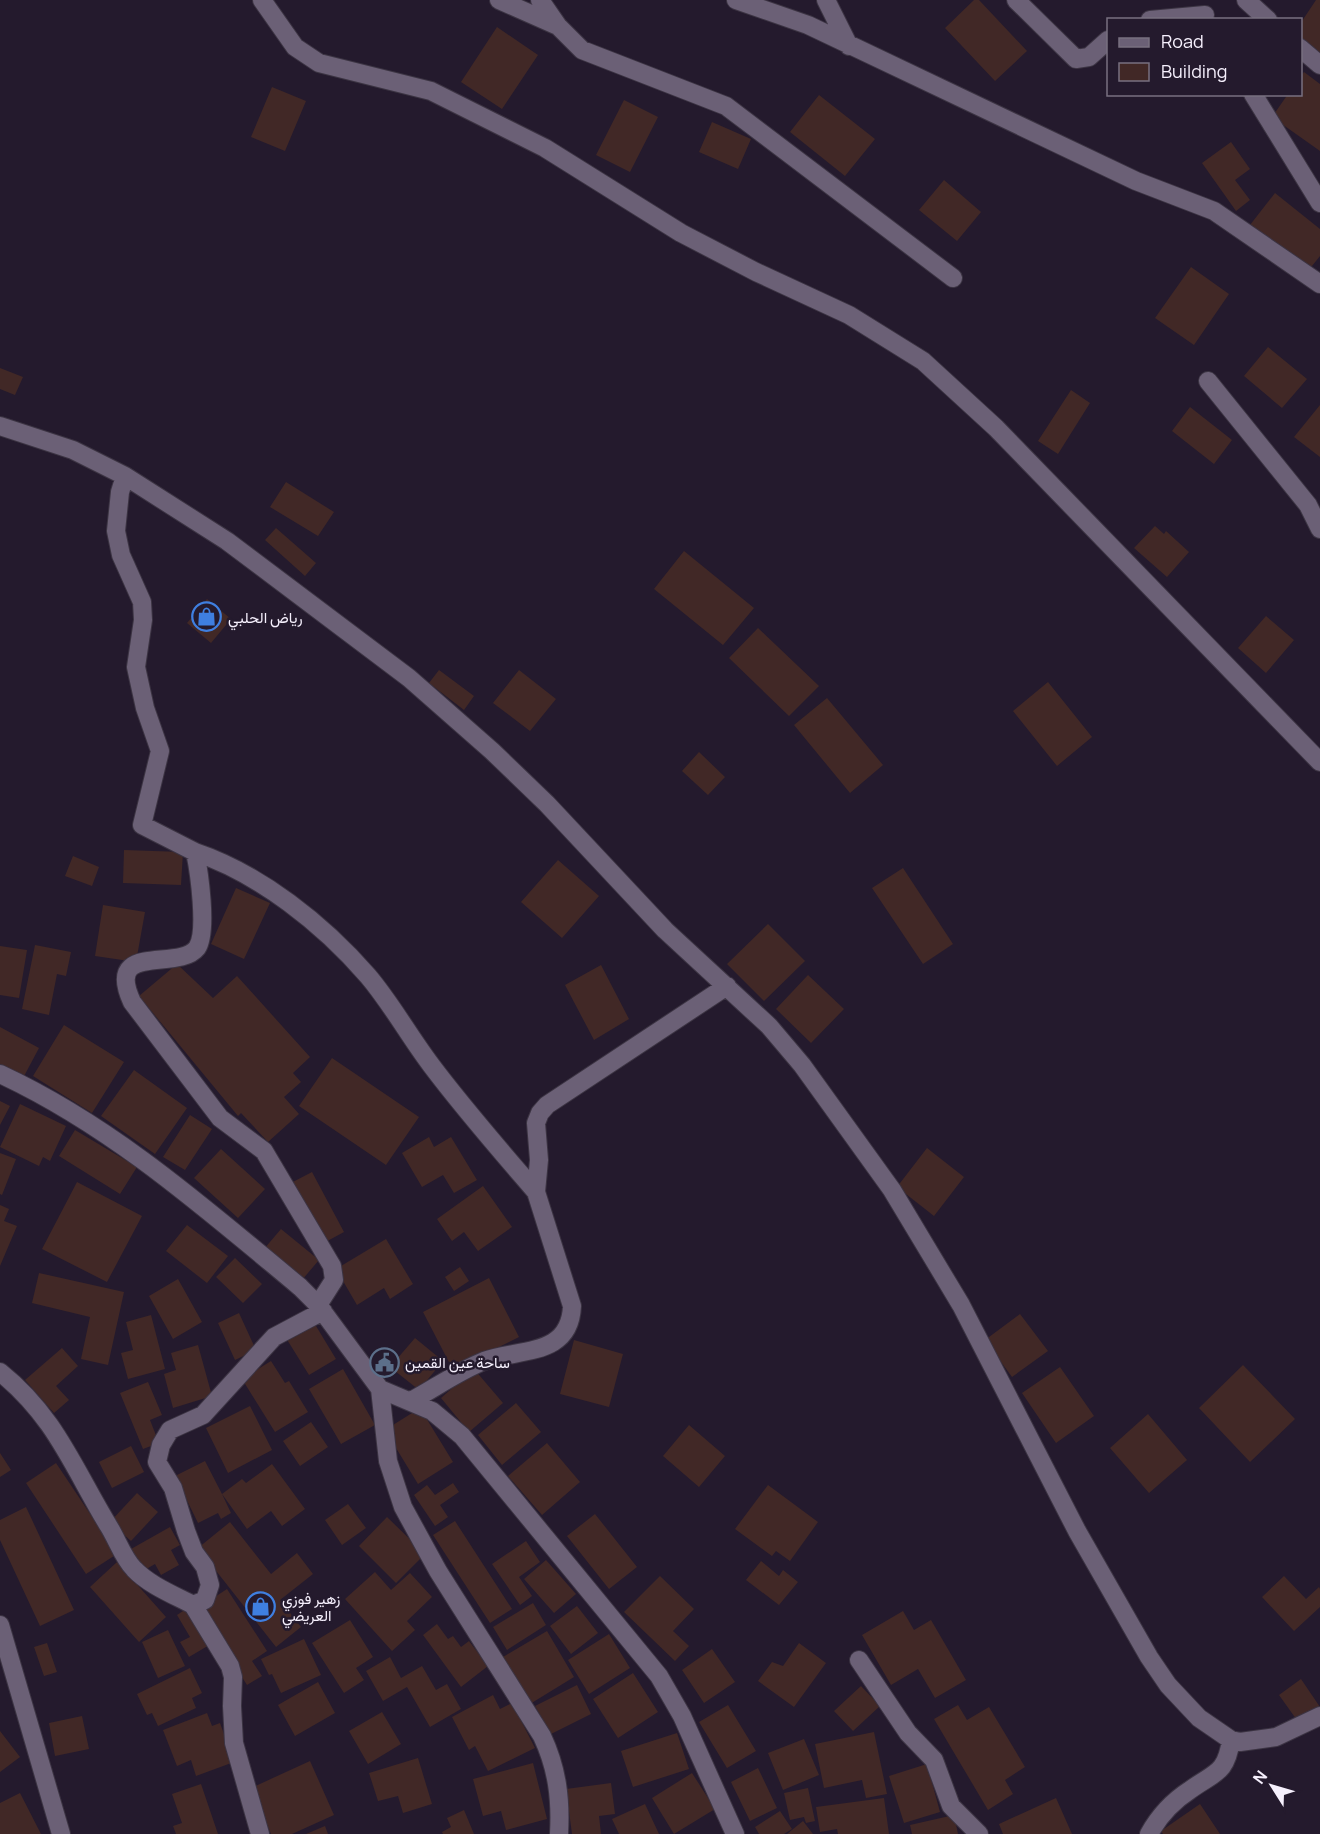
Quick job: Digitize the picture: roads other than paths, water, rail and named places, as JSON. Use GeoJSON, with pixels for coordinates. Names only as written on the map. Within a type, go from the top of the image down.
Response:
{"type":"FeatureCollection","features":[{"type":"Feature","properties":{"kind":"street"},"geometry":{"type":"LineString","coordinates":[[262,0],[295,47],[319,63],[431,91],[504,127],[545,148],[681,233],[756,272],[849,315],[923,361],[996,428],[1320,762]]}},
{"type":"Feature","properties":{"kind":"street"},"geometry":{"type":"LineString","coordinates":[[499,0],[558,26]]}},
{"type":"Feature","properties":{"kind":"street"},"geometry":{"type":"LineString","coordinates":[[540,0],[558,26],[582,50],[596,58],[726,106],[953,278]]}},
{"type":"Feature","properties":{"kind":"street"},"geometry":{"type":"LineString","coordinates":[[736,0],[808,25]]}},
{"type":"Feature","properties":{"kind":"street"},"geometry":{"type":"LineString","coordinates":[[772,0],[808,25],[849,46],[1136,181],[1214,211],[1320,285]]}},
{"type":"Feature","properties":{"kind":"street"},"geometry":{"type":"LineString","coordinates":[[826,0],[849,46]]}},
{"type":"Feature","properties":{"kind":"street"},"geometry":{"type":"LineString","coordinates":[[1016,0],[1076,59],[1089,57],[1107,41]]}},
{"type":"Feature","properties":{"kind":"street"},"geometry":{"type":"LineString","coordinates":[[1246,0],[1266,18]]}},
{"type":"Feature","properties":{"kind":"street"},"geometry":{"type":"LineString","coordinates":[[1163,18],[1207,11]]}},
{"type":"Feature","properties":{"kind":"street"},"geometry":{"type":"LineString","coordinates":[[1302,50],[1320,65]]}},
{"type":"Feature","properties":{"kind":"street"},"geometry":{"type":"LineString","coordinates":[[1254,96],[1320,203]]}},
{"type":"Feature","properties":{"kind":"street"},"geometry":{"type":"LineString","coordinates":[[1208,381],[1308,505],[1320,529]]}},
{"type":"Feature","properties":{"kind":"street"},"geometry":{"type":"LineString","coordinates":[[0,426],[73,450],[125,476],[227,542],[409,678],[539,796],[664,930],[769,1026],[802,1065],[892,1190],[961,1305],[1077,1531],[1149,1657],[1181,1700],[1199,1718],[1231,1740],[1250,1742],[1276,1737],[1320,1716]]}},
{"type":"Feature","properties":{"kind":"street"},"geometry":{"type":"LineString","coordinates":[[125,476],[120,492],[116,531],[121,555],[142,602],[143,620],[136,667],[160,751],[142,825],[195,852],[214,858],[267,888],[347,954],[368,976],[451,1090],[536,1192],[570,1293],[572,1318],[567,1329],[553,1344],[542,1349],[484,1361],[411,1401]]}},
{"type":"Feature","properties":{"kind":"street"},"geometry":{"type":"LineString","coordinates":[[193,1605],[205,1600],[210,1586],[205,1567],[194,1552],[186,1531],[173,1488],[157,1462],[161,1445],[170,1430],[203,1415],[274,1337],[321,1308],[334,1280],[333,1266],[264,1151],[220,1118],[132,1002],[126,987],[128,972],[138,963],[188,954],[200,942],[203,932],[195,852]]}},
{"type":"Feature","properties":{"kind":"street"},"geometry":{"type":"LineString","coordinates":[[536,1192],[539,1165],[536,1129],[543,1109],[727,986]]}},
{"type":"Feature","properties":{"kind":"street"},"geometry":{"type":"LineString","coordinates":[[0,1074],[56,1103],[142,1159],[286,1275],[321,1308],[380,1389],[388,1461],[403,1508],[438,1571],[542,1736],[557,1773],[559,1834]]}},
{"type":"Feature","properties":{"kind":"street"},"geometry":{"type":"LineString","coordinates":[[0,1372],[35,1404],[60,1437],[86,1488],[134,1569],[193,1605],[230,1666],[233,1677],[234,1743],[260,1834]]}},
{"type":"Feature","properties":{"kind":"street"},"geometry":{"type":"LineString","coordinates":[[380,1389],[432,1411],[462,1436],[659,1676],[682,1716],[735,1834]]}},
{"type":"Feature","properties":{"kind":"street"},"geometry":{"type":"LineString","coordinates":[[0,1626],[61,1834]]}},
{"type":"Feature","properties":{"kind":"street"},"geometry":{"type":"LineString","coordinates":[[860,1659],[908,1733],[934,1760],[951,1806],[979,1834]]}},
{"type":"Feature","properties":{"kind":"street"},"geometry":{"type":"LineString","coordinates":[[1149,1834],[1161,1816],[1177,1799],[1219,1773],[1229,1754],[1231,1740]]}},
{"type":"Feature","properties":{"kind":"place","name":"رياض الحلبي"},"geometry":{"type":"Point","coordinates":[207,617]}},
{"type":"Feature","properties":{"kind":"place","name":"ساحة عين القمين"},"geometry":{"type":"Point","coordinates":[384,1362]}},
{"type":"Feature","properties":{"kind":"place","name":"زهير فوزي العريضي"},"geometry":{"type":"Point","coordinates":[261,1607]}}]}
